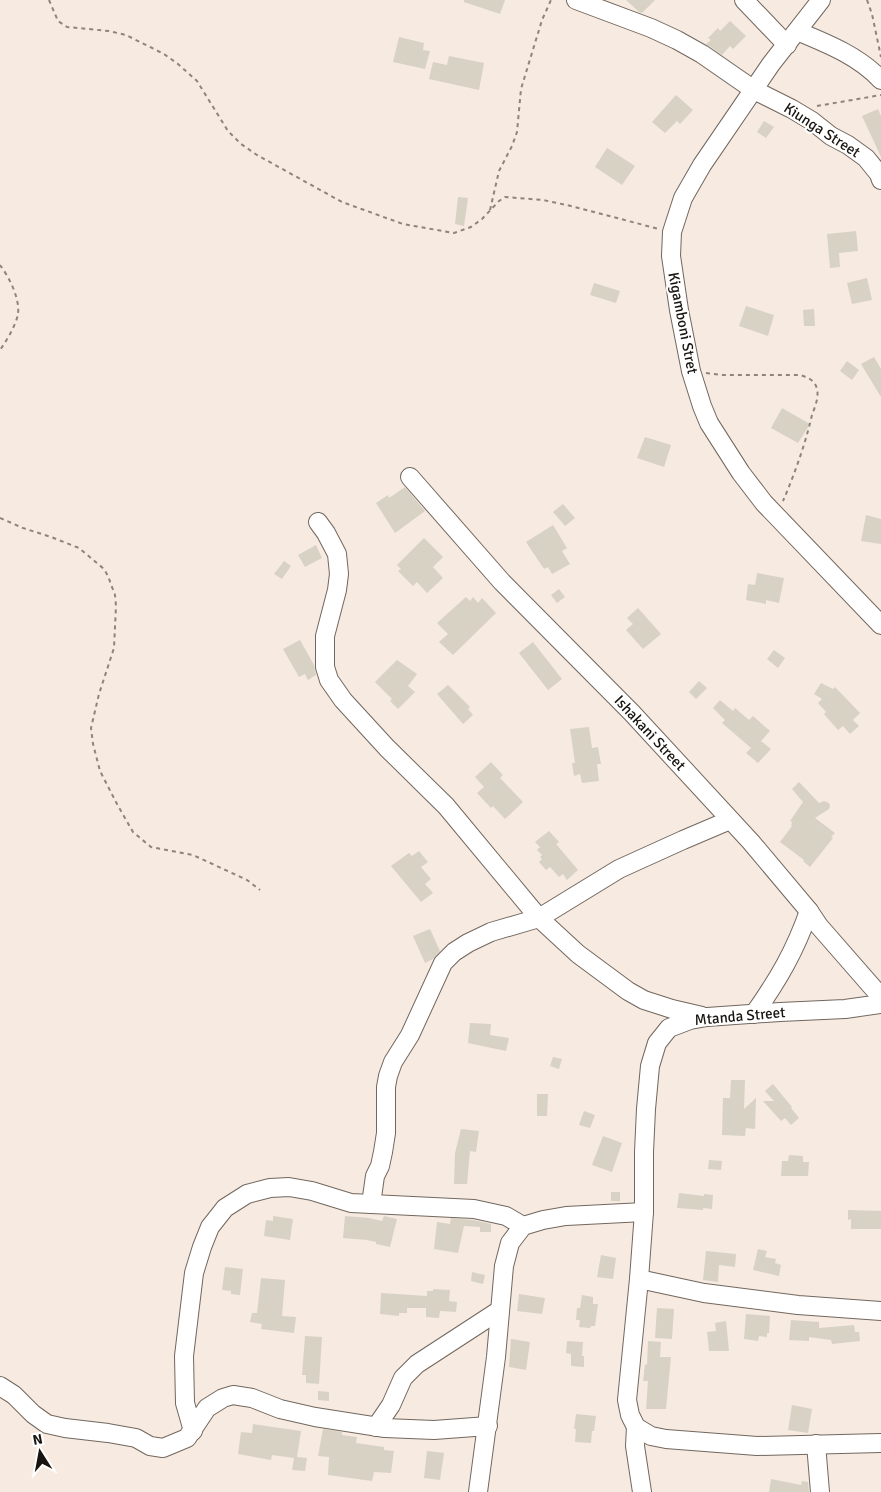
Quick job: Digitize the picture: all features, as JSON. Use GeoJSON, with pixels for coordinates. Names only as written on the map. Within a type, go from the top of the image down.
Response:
{"type":"FeatureCollection","features":[{"type":"Feature","properties":{"kind":"street","name":"Kiunga Street"},"geometry":{"type":"LineString","coordinates":[[576,0],[677,40],[754,90],[792,109],[812,121],[831,136],[848,145],[866,158],[879,174],[881,180]]}},
{"type":"Feature","properties":{"kind":"street"},"geometry":{"type":"LineString","coordinates":[[744,0],[792,38],[852,57],[872,70],[881,80]]}},
{"type":"Feature","properties":{"kind":"street","name":"Kigamboni Stret"},"geometry":{"type":"LineString","coordinates":[[821,0],[771,64],[702,165],[683,198],[672,232],[671,256],[691,371],[709,423],[741,473],[764,503],[881,625]]}},
{"type":"Feature","properties":{"kind":"street","name":"Ishakani Street"},"geometry":{"type":"LineString","coordinates":[[410,477],[502,582],[632,713],[730,820],[881,997]]}},
{"type":"Feature","properties":{"kind":"street"},"geometry":{"type":"LineString","coordinates":[[318,522],[337,554],[339,574],[337,590],[325,636],[325,667],[329,680],[343,700],[410,772],[446,806],[539,918],[578,954],[628,991],[644,1000],[707,1017]]}},
{"type":"Feature","properties":{"kind":"street"},"geometry":{"type":"LineString","coordinates":[[371,1204],[375,1176],[380,1166],[386,1133],[386,1087],[388,1076],[393,1062],[410,1035],[443,963],[454,952],[468,943],[491,932],[539,918],[619,869],[730,820]]}},
{"type":"Feature","properties":{"kind":"street"},"geometry":{"type":"LineString","coordinates":[[754,1014],[773,988],[790,958],[809,911]]}},
{"type":"Feature","properties":{"kind":"street","name":"Mtanda Street"},"geometry":{"type":"LineString","coordinates":[[636,1427],[630,1415],[627,1400],[644,1212],[646,1109],[650,1066],[658,1043],[669,1028],[690,1020],[707,1017],[844,1009],[881,1004]]}},
{"type":"Feature","properties":{"kind":"street"},"geometry":{"type":"LineString","coordinates":[[193,1431],[185,1403],[186,1369],[184,1356],[194,1273],[210,1227],[225,1208],[247,1194],[270,1188],[289,1187],[312,1191],[351,1203],[474,1209],[506,1216],[523,1226]]}},
{"type":"Feature","properties":{"kind":"street"},"geometry":{"type":"LineString","coordinates":[[478,1492],[496,1357],[504,1266],[510,1243],[523,1226],[543,1220],[566,1216],[644,1212]]}},
{"type":"Feature","properties":{"kind":"street"},"geometry":{"type":"LineString","coordinates":[[639,1280],[704,1293],[798,1305],[881,1311]]}},
{"type":"Feature","properties":{"kind":"street"},"geometry":{"type":"LineString","coordinates":[[376,1427],[391,1405],[403,1378],[410,1370],[500,1310]]}},
{"type":"Feature","properties":{"kind":"street"},"geometry":{"type":"LineString","coordinates":[[0,1386],[14,1395],[33,1414],[47,1424],[136,1438],[150,1446],[163,1448],[187,1438],[207,1408],[223,1398],[233,1396],[252,1398],[280,1409],[315,1417],[376,1427],[427,1430],[488,1426]]}},
{"type":"Feature","properties":{"kind":"street"},"geometry":{"type":"LineString","coordinates":[[642,1492],[634,1446],[636,1427],[651,1436],[666,1440],[757,1446],[881,1443]]}},
{"type":"Feature","properties":{"kind":"street"},"geometry":{"type":"LineString","coordinates":[[816,1444],[820,1492]]}},
{"type":"Feature","properties":{"kind":"path"},"geometry":{"type":"LineString","coordinates":[[49,0],[58,21],[67,27],[109,31],[126,35],[164,54],[197,81],[228,131],[241,144],[257,155],[342,202],[403,224],[454,233],[471,227],[505,197],[543,200],[572,206],[672,232]]}},
{"type":"Feature","properties":{"kind":"path"},"geometry":{"type":"LineString","coordinates":[[489,212],[499,171],[517,132],[521,89],[542,20],[551,0]]}},
{"type":"Feature","properties":{"kind":"path"},"geometry":{"type":"LineString","coordinates":[[868,0],[881,57]]}},
{"type":"Feature","properties":{"kind":"path"},"geometry":{"type":"LineString","coordinates":[[815,107],[881,95]]}},
{"type":"Feature","properties":{"kind":"path"},"geometry":{"type":"LineString","coordinates":[[0,265],[12,285],[18,303],[18,314],[0,350]]}},
{"type":"Feature","properties":{"kind":"path"},"geometry":{"type":"LineString","coordinates":[[691,371],[723,375],[800,375],[807,377],[815,384],[818,394],[807,436],[791,483],[776,516]]}},
{"type":"Feature","properties":{"kind":"path"},"geometry":{"type":"LineString","coordinates":[[0,518],[79,548],[104,569],[108,576],[115,595],[116,606],[114,648],[99,694],[91,728],[100,771],[133,832],[151,847],[193,855],[247,880],[260,890]]}},
{"type":"Feature","properties":{"kind":"building"},"geometry":{"type":"Polygon","coordinates":[[[464,0],[505,0],[500,14],[464,2],[464,0]]]}},
{"type":"Feature","properties":{"kind":"building"},"geometry":{"type":"Polygon","coordinates":[[[626,0],[655,0],[642,13],[626,0]]]}},
{"type":"Feature","properties":{"kind":"building"},"geometry":{"type":"Polygon","coordinates":[[[730,21],[746,36],[733,49],[730,46],[722,55],[706,44],[711,40],[708,38],[718,28],[720,31],[730,21]]]}},
{"type":"Feature","properties":{"kind":"building"},"geometry":{"type":"Polygon","coordinates":[[[399,37],[424,43],[423,50],[430,51],[425,69],[393,62],[399,37]]]}},
{"type":"Feature","properties":{"kind":"building"},"geometry":{"type":"Polygon","coordinates":[[[449,56],[484,63],[479,90],[429,79],[433,62],[447,65],[449,56]]]}},
{"type":"Feature","properties":{"kind":"building"},"geometry":{"type":"Polygon","coordinates":[[[676,95],[693,110],[680,124],[677,121],[665,133],[652,122],[676,95]]]}},
{"type":"Feature","properties":{"kind":"building"},"geometry":{"type":"Polygon","coordinates":[[[878,109],[881,116],[881,157],[862,116],[878,109]]]}},
{"type":"Feature","properties":{"kind":"building"},"geometry":{"type":"Polygon","coordinates":[[[764,121],[774,127],[766,138],[757,132],[764,121]]]}},
{"type":"Feature","properties":{"kind":"building"},"geometry":{"type":"Polygon","coordinates":[[[607,148],[635,166],[622,185],[595,167],[607,148]]]}},
{"type":"Feature","properties":{"kind":"building"},"geometry":{"type":"Polygon","coordinates":[[[458,197],[468,198],[464,226],[455,224],[458,197]]]}},
{"type":"Feature","properties":{"kind":"building"},"geometry":{"type":"Polygon","coordinates":[[[856,231],[858,251],[839,253],[840,267],[830,268],[827,234],[856,231]]]}},
{"type":"Feature","properties":{"kind":"building"},"geometry":{"type":"Polygon","coordinates":[[[867,278],[872,300],[852,304],[847,283],[867,278]]]}},
{"type":"Feature","properties":{"kind":"building"},"geometry":{"type":"Polygon","coordinates":[[[594,283],[620,291],[616,303],[590,295],[594,283]]]}},
{"type":"Feature","properties":{"kind":"building"},"geometry":{"type":"Polygon","coordinates":[[[746,306],[774,315],[768,336],[739,326],[746,306]]]}},
{"type":"Feature","properties":{"kind":"building"},"geometry":{"type":"Polygon","coordinates":[[[814,309],[815,326],[804,326],[803,310],[814,309]]]}},
{"type":"Feature","properties":{"kind":"building"},"geometry":{"type":"Polygon","coordinates":[[[874,357],[881,369],[881,397],[861,364],[874,357]]]}},
{"type":"Feature","properties":{"kind":"building"},"geometry":{"type":"Polygon","coordinates":[[[847,361],[859,370],[852,380],[840,371],[847,361]]]}},
{"type":"Feature","properties":{"kind":"building"},"geometry":{"type":"Polygon","coordinates":[[[782,408],[810,424],[798,443],[771,428],[782,408]]]}},
{"type":"Feature","properties":{"kind":"building"},"geometry":{"type":"Polygon","coordinates":[[[645,437],[671,445],[664,467],[637,458],[645,437]]]}},
{"type":"Feature","properties":{"kind":"building"},"geometry":{"type":"Polygon","coordinates":[[[405,487],[425,511],[395,533],[376,503],[388,495],[389,498],[405,487]]]}},
{"type":"Feature","properties":{"kind":"building"},"geometry":{"type":"Polygon","coordinates":[[[563,504],[575,518],[565,526],[553,512],[563,504]]]}},
{"type":"Feature","properties":{"kind":"building"},"geometry":{"type":"Polygon","coordinates":[[[866,515],[881,519],[881,544],[861,541],[866,515]]]}},
{"type":"Feature","properties":{"kind":"building"},"geometry":{"type":"Polygon","coordinates":[[[553,525],[567,548],[562,551],[570,564],[552,574],[548,567],[544,569],[526,542],[553,525]]]}},
{"type":"Feature","properties":{"kind":"building"},"geometry":{"type":"Polygon","coordinates":[[[424,538],[443,557],[433,567],[443,578],[427,593],[417,582],[413,586],[398,571],[401,569],[397,565],[424,538]]]}},
{"type":"Feature","properties":{"kind":"building"},"geometry":{"type":"Polygon","coordinates":[[[316,545],[322,558],[305,567],[298,555],[316,545]]]}},
{"type":"Feature","properties":{"kind":"building"},"geometry":{"type":"Polygon","coordinates":[[[284,561],[291,566],[282,579],[274,574],[284,561]]]}},
{"type":"Feature","properties":{"kind":"building"},"geometry":{"type":"Polygon","coordinates":[[[757,573],[784,578],[779,603],[766,600],[766,604],[746,600],[748,584],[755,585],[757,573]]]}},
{"type":"Feature","properties":{"kind":"building"},"geometry":{"type":"Polygon","coordinates":[[[559,589],[565,597],[557,603],[551,595],[559,589]]]}},
{"type":"Feature","properties":{"kind":"building"},"geometry":{"type":"Polygon","coordinates":[[[466,597],[470,601],[473,597],[478,603],[482,598],[496,613],[453,655],[439,642],[448,634],[437,623],[466,597]]]}},
{"type":"Feature","properties":{"kind":"building"},"geometry":{"type":"Polygon","coordinates":[[[638,608],[661,634],[643,649],[626,630],[633,624],[627,618],[638,608]]]}},
{"type":"Feature","properties":{"kind":"building"},"geometry":{"type":"Polygon","coordinates":[[[300,640],[314,665],[316,675],[308,680],[305,674],[299,677],[283,649],[300,640]]]}},
{"type":"Feature","properties":{"kind":"building"},"geometry":{"type":"Polygon","coordinates":[[[533,642],[562,679],[548,690],[519,653],[533,642]]]}},
{"type":"Feature","properties":{"kind":"building"},"geometry":{"type":"Polygon","coordinates":[[[774,650],[785,658],[778,668],[767,659],[774,650]]]}},
{"type":"Feature","properties":{"kind":"building"},"geometry":{"type":"Polygon","coordinates":[[[397,660],[417,674],[408,686],[415,692],[398,709],[390,701],[392,699],[375,682],[397,660]]]}},
{"type":"Feature","properties":{"kind":"building"},"geometry":{"type":"Polygon","coordinates":[[[699,681],[707,688],[696,699],[689,692],[699,681]]]}},
{"type":"Feature","properties":{"kind":"building"},"geometry":{"type":"Polygon","coordinates":[[[821,683],[833,689],[835,687],[860,713],[853,720],[859,726],[850,734],[843,726],[838,730],[824,714],[826,712],[818,703],[822,699],[814,694],[821,683]]]}},
{"type":"Feature","properties":{"kind":"building"},"geometry":{"type":"Polygon","coordinates":[[[448,685],[470,707],[468,709],[473,715],[463,724],[437,694],[448,685]]]}},
{"type":"Feature","properties":{"kind":"building"},"geometry":{"type":"Polygon","coordinates":[[[720,700],[733,711],[735,708],[749,720],[753,716],[770,731],[761,741],[771,749],[758,763],[746,753],[751,748],[722,723],[725,720],[713,708],[720,700]]]}},
{"type":"Feature","properties":{"kind":"building"},"geometry":{"type":"Polygon","coordinates":[[[589,727],[592,748],[598,747],[601,764],[597,764],[599,781],[582,783],[580,774],[574,776],[572,763],[575,763],[570,729],[589,727]]]}},
{"type":"Feature","properties":{"kind":"building"},"geometry":{"type":"Polygon","coordinates":[[[491,762],[503,775],[500,778],[523,802],[505,819],[477,793],[484,787],[475,777],[491,762]]]}},
{"type":"Feature","properties":{"kind":"building"},"geometry":{"type":"Polygon","coordinates":[[[799,782],[819,803],[824,801],[829,803],[829,809],[815,818],[835,833],[810,867],[804,860],[780,842],[792,826],[790,821],[803,802],[792,789],[799,782]]]}},
{"type":"Feature","properties":{"kind":"building"},"geometry":{"type":"Polygon","coordinates":[[[549,831],[559,842],[556,844],[578,870],[567,880],[563,874],[559,877],[550,867],[546,870],[539,862],[542,859],[540,857],[542,855],[537,850],[540,847],[535,842],[549,831]]]}},
{"type":"Feature","properties":{"kind":"building"},"geometry":{"type":"Polygon","coordinates":[[[419,851],[428,862],[421,867],[431,879],[425,884],[433,893],[421,902],[391,866],[409,853],[412,856],[419,851]]]}},
{"type":"Feature","properties":{"kind":"building"},"geometry":{"type":"Polygon","coordinates":[[[430,929],[440,951],[433,959],[425,963],[413,936],[430,929]]]}},
{"type":"Feature","properties":{"kind":"building"},"geometry":{"type":"Polygon","coordinates":[[[470,1023],[491,1024],[490,1035],[509,1038],[506,1051],[468,1043],[470,1023]]]}},
{"type":"Feature","properties":{"kind":"building"},"geometry":{"type":"Polygon","coordinates":[[[553,1057],[562,1059],[559,1069],[550,1066],[553,1057]]]}},
{"type":"Feature","properties":{"kind":"building"},"geometry":{"type":"Polygon","coordinates":[[[731,1080],[745,1080],[744,1109],[756,1098],[755,1129],[746,1128],[745,1136],[722,1135],[723,1098],[730,1098],[731,1080]]]}},
{"type":"Feature","properties":{"kind":"building"},"geometry":{"type":"Polygon","coordinates":[[[773,1084],[799,1118],[791,1125],[785,1118],[781,1121],[763,1101],[774,1101],[765,1091],[773,1084]]]}},
{"type":"Feature","properties":{"kind":"building"},"geometry":{"type":"Polygon","coordinates":[[[537,1094],[548,1094],[547,1116],[537,1116],[537,1094]]]}},
{"type":"Feature","properties":{"kind":"building"},"geometry":{"type":"Polygon","coordinates":[[[584,1111],[595,1115],[590,1128],[579,1125],[584,1111]]]}},
{"type":"Feature","properties":{"kind":"building"},"geometry":{"type":"Polygon","coordinates":[[[461,1129],[479,1131],[476,1152],[470,1151],[467,1184],[454,1184],[455,1153],[461,1129]]]}},
{"type":"Feature","properties":{"kind":"building"},"geometry":{"type":"Polygon","coordinates":[[[603,1136],[622,1143],[612,1172],[592,1165],[603,1136]]]}},
{"type":"Feature","properties":{"kind":"building"},"geometry":{"type":"Polygon","coordinates":[[[789,1155],[803,1156],[803,1162],[809,1162],[808,1176],[781,1176],[782,1161],[788,1161],[789,1155]]]}},
{"type":"Feature","properties":{"kind":"building"},"geometry":{"type":"Polygon","coordinates":[[[709,1160],[722,1161],[721,1170],[708,1169],[709,1160]]]}},
{"type":"Feature","properties":{"kind":"building"},"geometry":{"type":"Polygon","coordinates":[[[611,1192],[620,1192],[620,1201],[611,1201],[611,1192]]]}},
{"type":"Feature","properties":{"kind":"building"},"geometry":{"type":"Polygon","coordinates":[[[679,1193],[704,1196],[704,1194],[713,1195],[712,1209],[677,1208],[679,1193]]]}},
{"type":"Feature","properties":{"kind":"building"},"geometry":{"type":"Polygon","coordinates":[[[848,1210],[881,1211],[881,1229],[851,1229],[851,1219],[848,1220],[848,1210]]]}},
{"type":"Feature","properties":{"kind":"building"},"geometry":{"type":"Polygon","coordinates":[[[273,1216],[293,1219],[290,1240],[264,1236],[266,1220],[273,1221],[273,1216]]]}},
{"type":"Feature","properties":{"kind":"building"},"geometry":{"type":"Polygon","coordinates":[[[345,1216],[382,1221],[384,1216],[397,1219],[390,1247],[367,1240],[343,1238],[345,1216]]]}},
{"type":"Feature","properties":{"kind":"building"},"geometry":{"type":"Polygon","coordinates":[[[451,1218],[491,1224],[491,1232],[480,1232],[480,1227],[464,1226],[458,1253],[434,1249],[437,1222],[450,1224],[451,1218]]]}},
{"type":"Feature","properties":{"kind":"building"},"geometry":{"type":"Polygon","coordinates":[[[758,1249],[767,1251],[765,1257],[776,1259],[775,1263],[781,1265],[779,1276],[753,1270],[758,1249]]]}},
{"type":"Feature","properties":{"kind":"building"},"geometry":{"type":"Polygon","coordinates":[[[706,1251],[736,1254],[735,1267],[719,1265],[718,1282],[703,1280],[706,1251]]]}},
{"type":"Feature","properties":{"kind":"building"},"geometry":{"type":"Polygon","coordinates":[[[601,1255],[616,1258],[613,1279],[597,1277],[601,1255]]]}},
{"type":"Feature","properties":{"kind":"building"},"geometry":{"type":"Polygon","coordinates":[[[225,1267],[243,1269],[240,1295],[222,1290],[225,1267]]]}},
{"type":"Feature","properties":{"kind":"building"},"geometry":{"type":"Polygon","coordinates":[[[472,1272],[485,1275],[483,1284],[471,1281],[472,1272]]]}},
{"type":"Feature","properties":{"kind":"building"},"geometry":{"type":"Polygon","coordinates":[[[261,1278],[285,1280],[282,1316],[296,1317],[294,1333],[261,1329],[262,1324],[250,1322],[252,1313],[257,1313],[261,1278]]]}},
{"type":"Feature","properties":{"kind":"building"},"geometry":{"type":"Polygon","coordinates":[[[433,1289],[450,1290],[449,1301],[457,1302],[456,1312],[440,1311],[439,1318],[426,1317],[426,1308],[407,1308],[407,1313],[399,1313],[399,1316],[380,1314],[381,1293],[427,1296],[427,1291],[433,1291],[433,1289]]]}},
{"type":"Feature","properties":{"kind":"building"},"geometry":{"type":"Polygon","coordinates":[[[519,1294],[545,1298],[542,1314],[517,1311],[519,1294]]]}},
{"type":"Feature","properties":{"kind":"building"},"geometry":{"type":"Polygon","coordinates":[[[582,1295],[593,1297],[593,1304],[598,1304],[595,1326],[590,1328],[579,1327],[580,1320],[576,1320],[577,1308],[580,1308],[582,1295]]]}},
{"type":"Feature","properties":{"kind":"building"},"geometry":{"type":"Polygon","coordinates":[[[657,1308],[674,1309],[672,1339],[655,1338],[657,1308]]]}},
{"type":"Feature","properties":{"kind":"building"},"geometry":{"type":"Polygon","coordinates":[[[746,1314],[770,1316],[767,1337],[759,1336],[758,1341],[744,1339],[746,1314]]]}},
{"type":"Feature","properties":{"kind":"building"},"geometry":{"type":"Polygon","coordinates":[[[791,1320],[819,1322],[819,1328],[854,1325],[855,1332],[859,1332],[860,1341],[832,1344],[831,1340],[809,1337],[809,1341],[789,1340],[791,1320]]]}},
{"type":"Feature","properties":{"kind":"building"},"geometry":{"type":"Polygon","coordinates":[[[726,1321],[729,1351],[709,1351],[707,1332],[716,1331],[715,1323],[726,1321]]]}},
{"type":"Feature","properties":{"kind":"building"},"geometry":{"type":"Polygon","coordinates":[[[305,1336],[322,1337],[319,1384],[306,1383],[306,1375],[302,1375],[305,1336]]]}},
{"type":"Feature","properties":{"kind":"building"},"geometry":{"type":"Polygon","coordinates":[[[511,1339],[530,1342],[526,1370],[509,1367],[511,1339]]]}},
{"type":"Feature","properties":{"kind":"building"},"geometry":{"type":"Polygon","coordinates":[[[567,1341],[583,1342],[582,1356],[584,1356],[584,1367],[571,1366],[571,1354],[566,1353],[567,1341]]]}},
{"type":"Feature","properties":{"kind":"building"},"geometry":{"type":"Polygon","coordinates":[[[648,1341],[661,1342],[660,1357],[671,1357],[666,1409],[646,1409],[648,1381],[643,1381],[645,1364],[647,1365],[648,1341]]]}},
{"type":"Feature","properties":{"kind":"building"},"geometry":{"type":"Polygon","coordinates":[[[318,1391],[329,1392],[329,1401],[318,1400],[318,1391]]]}},
{"type":"Feature","properties":{"kind":"building"},"geometry":{"type":"Polygon","coordinates":[[[792,1405],[812,1409],[808,1433],[788,1430],[792,1405]]]}},
{"type":"Feature","properties":{"kind":"building"},"geometry":{"type":"Polygon","coordinates":[[[576,1414],[596,1416],[591,1443],[575,1442],[576,1414]]]}},
{"type":"Feature","properties":{"kind":"building"},"geometry":{"type":"Polygon","coordinates":[[[253,1424],[301,1431],[297,1457],[307,1458],[305,1471],[292,1470],[294,1458],[272,1455],[271,1460],[238,1454],[241,1432],[252,1433],[253,1424]]]}},
{"type":"Feature","properties":{"kind":"building"},"geometry":{"type":"Polygon","coordinates":[[[323,1429],[357,1437],[356,1443],[384,1447],[384,1450],[394,1451],[391,1473],[374,1472],[372,1481],[328,1475],[329,1457],[318,1456],[323,1429]]]}},
{"type":"Feature","properties":{"kind":"building"},"geometry":{"type":"Polygon","coordinates":[[[427,1451],[444,1453],[440,1480],[424,1478],[427,1451]]]}},
{"type":"Feature","properties":{"kind":"building"},"geometry":{"type":"Polygon","coordinates":[[[771,1479],[801,1485],[802,1481],[808,1482],[809,1492],[769,1492],[771,1479]]]}}]}
